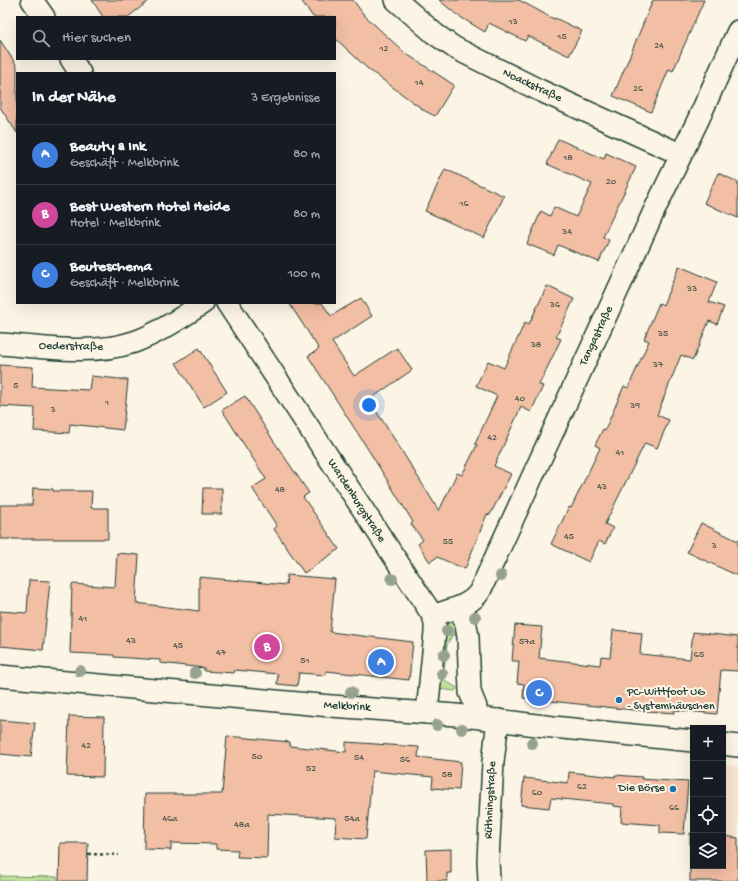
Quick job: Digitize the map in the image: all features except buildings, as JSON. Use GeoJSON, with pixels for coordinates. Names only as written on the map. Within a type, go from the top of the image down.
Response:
{"type":"FeatureCollection","features":[{"type":"Feature","properties":{"kind":"street"},"geometry":{"type":"LineString","coordinates":[[32,0],[43,16]]}},
{"type":"Feature","properties":{"kind":"street","name":"Noackstraße"},"geometry":{"type":"LineString","coordinates":[[396,0],[434,34],[455,48],[539,90],[680,154]]}},
{"type":"Feature","properties":{"kind":"street","name":"Tangastraße"},"geometry":{"type":"LineString","coordinates":[[433,616],[460,607],[471,601],[480,591],[680,154],[698,120],[738,31]]}},
{"type":"Feature","properties":{"kind":"street"},"geometry":{"type":"LineString","coordinates":[[72,60],[79,72]]}},
{"type":"Feature","properties":{"kind":"street","name":"Oederstraße"},"geometry":{"type":"LineString","coordinates":[[0,344],[84,349],[115,346],[146,337],[201,304]]}},
{"type":"Feature","properties":{"kind":"street","name":"Wardenburgstraße"},"geometry":{"type":"LineString","coordinates":[[228,304],[433,616],[436,632],[427,713]]}},
{"type":"Feature","properties":{"kind":"street"},"geometry":{"type":"LineString","coordinates":[[460,607],[468,637],[470,692],[476,707],[475,717]]}},
{"type":"Feature","properties":{"kind":"street","name":"Melkbrink"},"geometry":{"type":"LineString","coordinates":[[0,676],[331,706],[475,717],[553,727],[690,741]]}},
{"type":"Feature","properties":{"kind":"street","name":"Rüthningstraße"},"geometry":{"type":"LineString","coordinates":[[489,881],[488,860],[493,770],[498,720]]}},
{"type":"Feature","properties":{"kind":"street"},"geometry":{"type":"LineString","coordinates":[[726,744],[738,746]]}},
{"type":"Feature","properties":{"kind":"path"},"geometry":{"type":"LineString","coordinates":[[88,854],[119,854]]}},
{"type":"Feature","properties":{"kind":"shaded area"},"geometry":{"type":"Polygon","coordinates":[[[726,765],[738,766],[738,881],[726,869],[726,765]]]}},
{"type":"Feature","properties":{"kind":"green space"},"geometry":{"type":"Polygon","coordinates":[[[454,618],[462,639],[453,634],[447,644],[443,679],[457,688],[455,691],[439,689],[446,629],[447,625],[454,618]]]}},
{"type":"Feature","properties":{"kind":"green space"},"geometry":{"type":"Polygon","coordinates":[[[0,876],[57,877],[57,881],[0,881],[0,876]]]}},
{"type":"Feature","properties":{"kind":"place","name":"Best Western Hotel Heide"},"geometry":{"type":"Point","coordinates":[267,647]}},
{"type":"Feature","properties":{"kind":"place","name":"Beauty & Ink"},"geometry":{"type":"Point","coordinates":[381,662]}},
{"type":"Feature","properties":{"kind":"place","name":"Beuteschema"},"geometry":{"type":"Point","coordinates":[539,693]}},
{"type":"Feature","properties":{"kind":"place","name":"PC-Wittfoot UG - Systemhäuschen"},"geometry":{"type":"Point","coordinates":[619,700]}},
{"type":"Feature","properties":{"kind":"place","name":"Die Börse"},"geometry":{"type":"Point","coordinates":[673,789]}}]}
